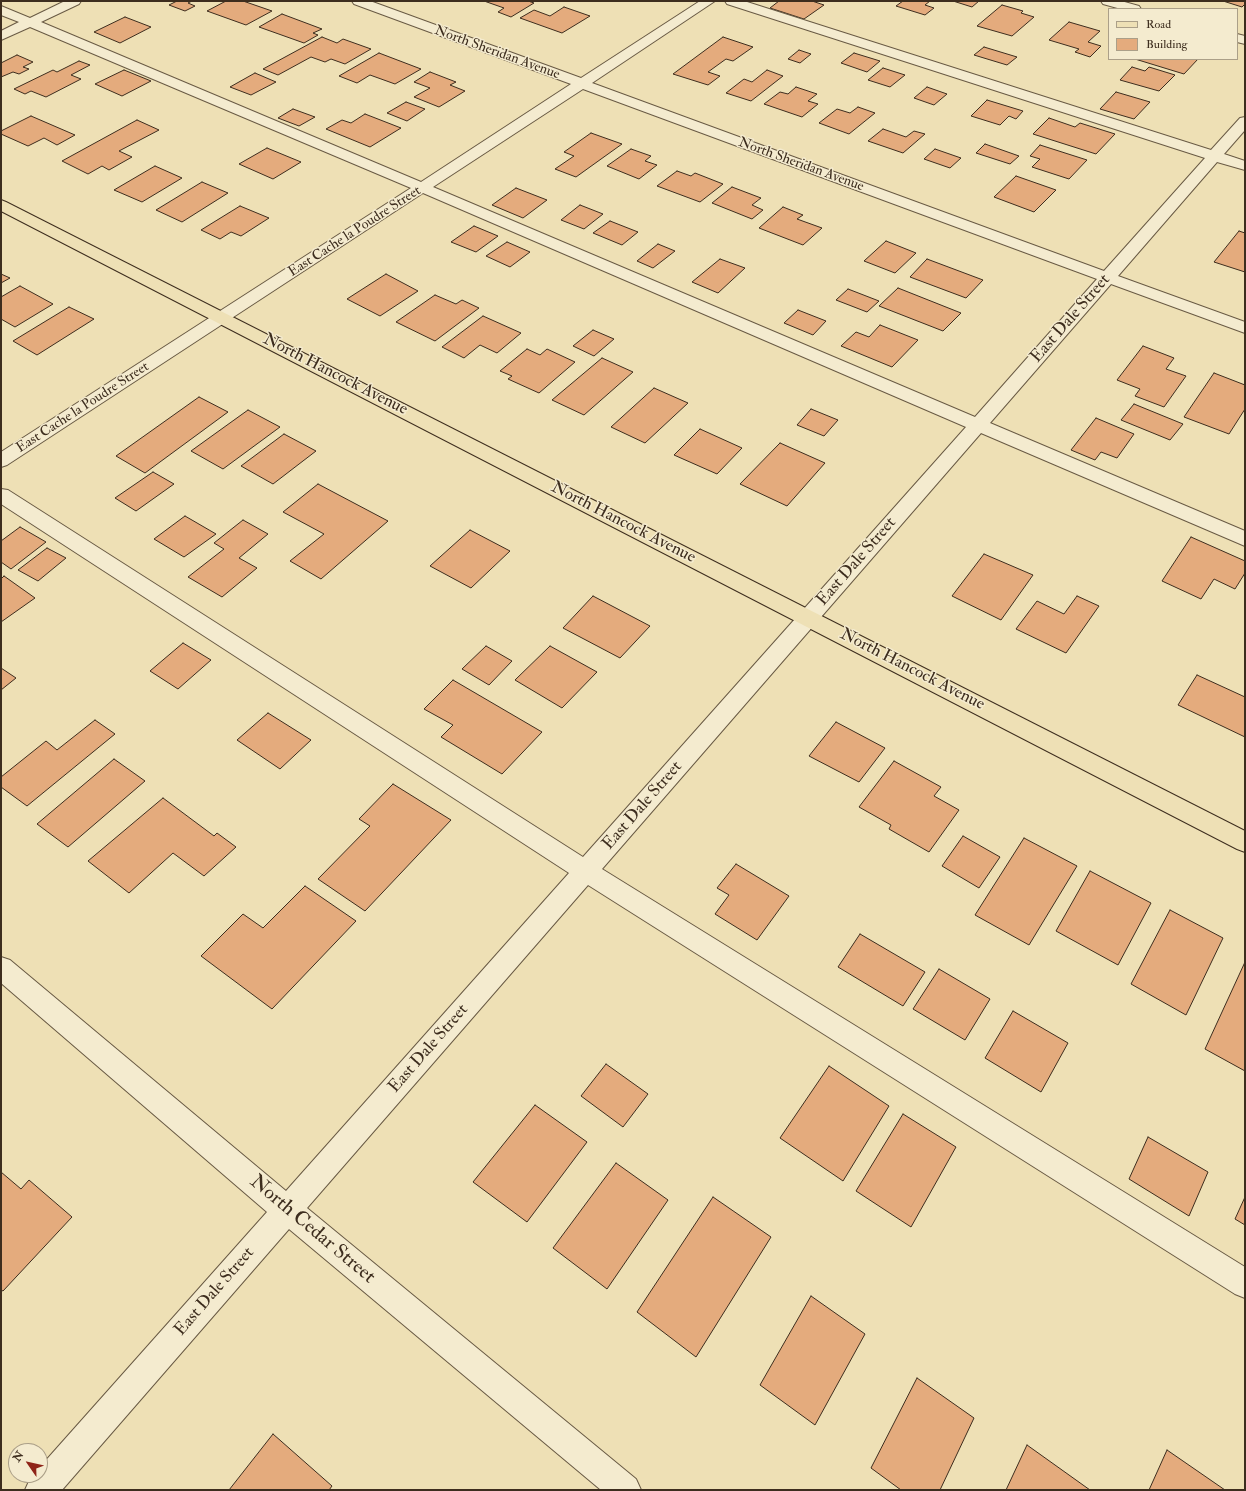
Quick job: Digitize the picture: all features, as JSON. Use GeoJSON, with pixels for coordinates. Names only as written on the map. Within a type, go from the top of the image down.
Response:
{"type":"FeatureCollection","features":[{"type":"Feature","properties":{"kind":"main road","name":"North Hancock Avenue"},"geometry":{"type":"LineString","coordinates":[[1,205],[1245,842]]}},
{"type":"Feature","properties":{"kind":"street"},"geometry":{"type":"LineString","coordinates":[[1,36],[75,1]]}},
{"type":"Feature","properties":{"kind":"street","name":"North Sheridan Avenue"},"geometry":{"type":"LineString","coordinates":[[358,1],[1245,328]]}},
{"type":"Feature","properties":{"kind":"street","name":"East Cache la Poudre Street"},"geometry":{"type":"LineString","coordinates":[[1,462],[709,1]]}},
{"type":"Feature","properties":{"kind":"street"},"geometry":{"type":"LineString","coordinates":[[731,1],[1245,166]]}},
{"type":"Feature","properties":{"kind":"street"},"geometry":{"type":"LineString","coordinates":[[1107,1],[1132,8]]}},
{"type":"Feature","properties":{"kind":"street"},"geometry":{"type":"LineString","coordinates":[[1,10],[978,424],[1245,539]]}},
{"type":"Feature","properties":{"kind":"street","name":"East Dale Street"},"geometry":{"type":"LineString","coordinates":[[41,1490],[1245,121]]}},
{"type":"Feature","properties":{"kind":"street"},"geometry":{"type":"LineString","coordinates":[[1,495],[586,871],[1245,1284]]}},
{"type":"Feature","properties":{"kind":"street","name":"North Cedar Street"},"geometry":{"type":"LineString","coordinates":[[1,968],[287,1210],[625,1490]]}},
{"type":"Feature","properties":{"kind":"building"},"geometry":{"type":"Polygon","coordinates":[[[177,1],[192,1],[188,3],[195,6],[185,11],[169,5],[177,1]]]}},
{"type":"Feature","properties":{"kind":"building"},"geometry":{"type":"Polygon","coordinates":[[[226,1],[243,1],[272,11],[246,25],[207,11],[226,1]]]}},
{"type":"Feature","properties":{"kind":"building"},"geometry":{"type":"Polygon","coordinates":[[[484,1],[528,1],[534,3],[511,17],[498,12],[504,8],[484,1]]]}},
{"type":"Feature","properties":{"kind":"building"},"geometry":{"type":"Polygon","coordinates":[[[779,1],[812,1],[824,5],[804,19],[770,8],[779,1]]]}},
{"type":"Feature","properties":{"kind":"building"},"geometry":{"type":"Polygon","coordinates":[[[903,1],[930,1],[925,5],[934,8],[925,15],[896,6],[903,1]]]}},
{"type":"Feature","properties":{"kind":"building"},"geometry":{"type":"Polygon","coordinates":[[[953,1],[979,1],[972,7],[953,1]]]}},
{"type":"Feature","properties":{"kind":"building"},"geometry":{"type":"Polygon","coordinates":[[[1223,1],[1245,1],[1245,4],[1242,7],[1223,1]]]}},
{"type":"Feature","properties":{"kind":"building"},"geometry":{"type":"Polygon","coordinates":[[[1002,5],[1023,11],[1021,13],[1034,17],[1012,36],[977,26],[1002,5]]]}},
{"type":"Feature","properties":{"kind":"building"},"geometry":{"type":"Polygon","coordinates":[[[564,7],[590,16],[562,33],[520,18],[534,10],[550,16],[564,7]]]}},
{"type":"Feature","properties":{"kind":"building"},"geometry":{"type":"Polygon","coordinates":[[[282,14],[322,29],[313,33],[318,35],[304,43],[259,27],[282,14]]]}},
{"type":"Feature","properties":{"kind":"building"},"geometry":{"type":"Polygon","coordinates":[[[125,17],[151,27],[120,43],[94,32],[125,17]]]}},
{"type":"Feature","properties":{"kind":"building"},"geometry":{"type":"Polygon","coordinates":[[[1069,22],[1100,31],[1088,42],[1101,46],[1090,57],[1075,52],[1079,49],[1049,40],[1069,22]]]}},
{"type":"Feature","properties":{"kind":"building"},"geometry":{"type":"Polygon","coordinates":[[[322,37],[337,43],[343,39],[371,49],[345,64],[331,59],[325,62],[311,57],[278,75],[263,69],[322,37]]]}},
{"type":"Feature","properties":{"kind":"building"},"geometry":{"type":"Polygon","coordinates":[[[723,37],[753,47],[733,61],[726,59],[708,72],[720,76],[708,85],[673,74],[723,37]]]}},
{"type":"Feature","properties":{"kind":"building"},"geometry":{"type":"Polygon","coordinates":[[[984,47],[1017,57],[1007,65],[974,55],[984,47]]]}},
{"type":"Feature","properties":{"kind":"building"},"geometry":{"type":"Polygon","coordinates":[[[799,50],[811,54],[800,63],[788,59],[799,50]]]}},
{"type":"Feature","properties":{"kind":"building"},"geometry":{"type":"Polygon","coordinates":[[[379,53],[421,69],[395,84],[370,75],[357,83],[339,76],[379,53]]]}},
{"type":"Feature","properties":{"kind":"building"},"geometry":{"type":"Polygon","coordinates":[[[854,53],[880,61],[867,72],[841,63],[854,53]]]}},
{"type":"Feature","properties":{"kind":"building"},"geometry":{"type":"Polygon","coordinates":[[[17,55],[33,62],[23,67],[29,69],[19,74],[13,72],[1,77],[1,63],[17,55]]]}},
{"type":"Feature","properties":{"kind":"building"},"geometry":{"type":"Polygon","coordinates":[[[1138,60],[1197,60],[1184,74],[1138,60]]]}},
{"type":"Feature","properties":{"kind":"building"},"geometry":{"type":"Polygon","coordinates":[[[79,61],[90,65],[71,75],[81,79],[46,97],[31,91],[25,94],[14,89],[53,70],[57,72],[79,61]]]}},
{"type":"Feature","properties":{"kind":"building"},"geometry":{"type":"Polygon","coordinates":[[[1132,67],[1145,71],[1149,67],[1175,75],[1159,91],[1120,80],[1132,67]]]}},
{"type":"Feature","properties":{"kind":"building"},"geometry":{"type":"Polygon","coordinates":[[[883,68],[905,75],[890,87],[868,80],[883,68]]]}},
{"type":"Feature","properties":{"kind":"building"},"geometry":{"type":"Polygon","coordinates":[[[124,70],[151,81],[122,96],[95,84],[124,70]]]}},
{"type":"Feature","properties":{"kind":"building"},"geometry":{"type":"Polygon","coordinates":[[[767,70],[783,76],[751,101],[726,93],[744,79],[752,82],[767,70]]]}},
{"type":"Feature","properties":{"kind":"building"},"geometry":{"type":"Polygon","coordinates":[[[430,72],[456,82],[450,85],[465,91],[439,107],[414,97],[430,88],[414,82],[430,72]]]}},
{"type":"Feature","properties":{"kind":"building"},"geometry":{"type":"Polygon","coordinates":[[[255,73],[276,82],[251,95],[230,87],[255,73]]]}},
{"type":"Feature","properties":{"kind":"building"},"geometry":{"type":"Polygon","coordinates":[[[796,87],[817,94],[808,101],[818,104],[802,117],[764,104],[780,92],[788,94],[796,87]]]}},
{"type":"Feature","properties":{"kind":"building"},"geometry":{"type":"Polygon","coordinates":[[[927,87],[947,94],[934,105],[914,98],[927,87]]]}},
{"type":"Feature","properties":{"kind":"building"},"geometry":{"type":"Polygon","coordinates":[[[1116,92],[1150,102],[1134,119],[1100,109],[1116,92]]]}},
{"type":"Feature","properties":{"kind":"building"},"geometry":{"type":"Polygon","coordinates":[[[987,100],[1023,111],[1016,119],[1009,116],[1000,125],[971,116],[987,100]]]}},
{"type":"Feature","properties":{"kind":"building"},"geometry":{"type":"Polygon","coordinates":[[[406,102],[425,109],[407,121],[387,113],[406,102]]]}},
{"type":"Feature","properties":{"kind":"building"},"geometry":{"type":"Polygon","coordinates":[[[858,107],[875,113],[849,134],[819,123],[837,109],[850,113],[858,107]]]}},
{"type":"Feature","properties":{"kind":"building"},"geometry":{"type":"Polygon","coordinates":[[[293,109],[315,117],[299,126],[278,118],[293,109]]]}},
{"type":"Feature","properties":{"kind":"building"},"geometry":{"type":"Polygon","coordinates":[[[365,114],[401,128],[370,147],[326,129],[342,120],[351,123],[365,114]]]}},
{"type":"Feature","properties":{"kind":"building"},"geometry":{"type":"Polygon","coordinates":[[[31,116],[75,135],[57,145],[44,138],[28,146],[1,134],[1,131],[31,116]]]}},
{"type":"Feature","properties":{"kind":"building"},"geometry":{"type":"Polygon","coordinates":[[[1049,118],[1075,127],[1080,123],[1115,134],[1096,154],[1033,134],[1049,118]]]}},
{"type":"Feature","properties":{"kind":"building"},"geometry":{"type":"Polygon","coordinates":[[[137,120],[159,130],[119,151],[132,157],[109,170],[102,166],[88,174],[62,161],[137,120]]]}},
{"type":"Feature","properties":{"kind":"building"},"geometry":{"type":"Polygon","coordinates":[[[883,129],[906,137],[914,131],[925,134],[903,153],[868,141],[883,129]]]}},
{"type":"Feature","properties":{"kind":"building"},"geometry":{"type":"Polygon","coordinates":[[[591,133],[622,144],[576,177],[555,169],[574,156],[564,152],[591,133]]]}},
{"type":"Feature","properties":{"kind":"building"},"geometry":{"type":"Polygon","coordinates":[[[985,144],[1019,156],[1010,164],[976,153],[985,144]]]}},
{"type":"Feature","properties":{"kind":"building"},"geometry":{"type":"Polygon","coordinates":[[[1040,145],[1087,160],[1069,179],[1032,167],[1040,159],[1030,156],[1040,145]]]}},
{"type":"Feature","properties":{"kind":"building"},"geometry":{"type":"Polygon","coordinates":[[[267,148],[301,162],[273,179],[239,164],[267,148]]]}},
{"type":"Feature","properties":{"kind":"building"},"geometry":{"type":"Polygon","coordinates":[[[631,149],[651,156],[645,161],[657,165],[639,179],[607,166],[631,149]]]}},
{"type":"Feature","properties":{"kind":"building"},"geometry":{"type":"Polygon","coordinates":[[[935,149],[961,158],[950,168],[924,159],[935,149]]]}},
{"type":"Feature","properties":{"kind":"building"},"geometry":{"type":"Polygon","coordinates":[[[155,166],[182,178],[142,202],[114,190],[155,166]]]}},
{"type":"Feature","properties":{"kind":"building"},"geometry":{"type":"Polygon","coordinates":[[[677,171],[691,176],[695,173],[723,184],[700,202],[657,186],[677,171]]]}},
{"type":"Feature","properties":{"kind":"building"},"geometry":{"type":"Polygon","coordinates":[[[1016,176],[1056,190],[1034,212],[994,197],[1016,176]]]}},
{"type":"Feature","properties":{"kind":"building"},"geometry":{"type":"Polygon","coordinates":[[[202,182],[228,193],[182,222],[156,210],[202,182]]]}},
{"type":"Feature","properties":{"kind":"building"},"geometry":{"type":"Polygon","coordinates":[[[732,187],[761,198],[752,205],[763,210],[752,219],[712,203],[732,187]]]}},
{"type":"Feature","properties":{"kind":"building"},"geometry":{"type":"Polygon","coordinates":[[[516,188],[547,200],[523,218],[492,205],[516,188]]]}},
{"type":"Feature","properties":{"kind":"building"},"geometry":{"type":"Polygon","coordinates":[[[580,205],[603,214],[584,229],[561,220],[580,205]]]}},
{"type":"Feature","properties":{"kind":"building"},"geometry":{"type":"Polygon","coordinates":[[[240,206],[269,218],[241,236],[231,232],[220,239],[201,230],[240,206]]]}},
{"type":"Feature","properties":{"kind":"building"},"geometry":{"type":"Polygon","coordinates":[[[783,207],[803,215],[797,219],[822,228],[803,245],[759,228],[783,207]]]}},
{"type":"Feature","properties":{"kind":"building"},"geometry":{"type":"Polygon","coordinates":[[[610,221],[638,232],[622,245],[593,233],[610,221]]]}},
{"type":"Feature","properties":{"kind":"building"},"geometry":{"type":"Polygon","coordinates":[[[474,226],[498,236],[476,252],[451,242],[474,226]]]}},
{"type":"Feature","properties":{"kind":"building"},"geometry":{"type":"Polygon","coordinates":[[[1239,231],[1245,233],[1245,272],[1214,262],[1239,231]]]}},
{"type":"Feature","properties":{"kind":"building"},"geometry":{"type":"Polygon","coordinates":[[[886,241],[916,253],[895,273],[864,261],[886,241]]]}},
{"type":"Feature","properties":{"kind":"building"},"geometry":{"type":"Polygon","coordinates":[[[507,242],[530,252],[510,267],[486,256],[507,242]]]}},
{"type":"Feature","properties":{"kind":"building"},"geometry":{"type":"Polygon","coordinates":[[[658,244],[675,251],[653,268],[637,261],[658,244]]]}},
{"type":"Feature","properties":{"kind":"building"},"geometry":{"type":"Polygon","coordinates":[[[720,259],[745,268],[718,293],[692,282],[720,259]]]}},
{"type":"Feature","properties":{"kind":"building"},"geometry":{"type":"Polygon","coordinates":[[[927,259],[983,280],[966,298],[910,277],[927,259]]]}},
{"type":"Feature","properties":{"kind":"building"},"geometry":{"type":"Polygon","coordinates":[[[1,274],[10,278],[1,283],[1,274]]]}},
{"type":"Feature","properties":{"kind":"building"},"geometry":{"type":"Polygon","coordinates":[[[386,274],[418,291],[380,316],[347,299],[386,274]]]}},
{"type":"Feature","properties":{"kind":"building"},"geometry":{"type":"Polygon","coordinates":[[[20,286],[53,304],[15,327],[1,319],[1,297],[20,286]]]}},
{"type":"Feature","properties":{"kind":"building"},"geometry":{"type":"Polygon","coordinates":[[[898,288],[961,313],[943,331],[879,306],[898,288]]]}},
{"type":"Feature","properties":{"kind":"building"},"geometry":{"type":"Polygon","coordinates":[[[848,289],[879,301],[867,312],[836,300],[848,289]]]}},
{"type":"Feature","properties":{"kind":"building"},"geometry":{"type":"Polygon","coordinates":[[[435,295],[456,304],[462,300],[479,308],[435,341],[396,322],[435,295]]]}},
{"type":"Feature","properties":{"kind":"building"},"geometry":{"type":"Polygon","coordinates":[[[69,307],[94,319],[37,355],[13,341],[69,307]]]}},
{"type":"Feature","properties":{"kind":"building"},"geometry":{"type":"Polygon","coordinates":[[[798,310],[826,321],[813,335],[784,323],[798,310]]]}},
{"type":"Feature","properties":{"kind":"building"},"geometry":{"type":"Polygon","coordinates":[[[483,316],[521,333],[497,353],[480,345],[464,358],[442,347],[483,316]]]}},
{"type":"Feature","properties":{"kind":"building"},"geometry":{"type":"Polygon","coordinates":[[[880,325],[918,340],[892,367],[841,346],[856,332],[869,337],[880,325]]]}},
{"type":"Feature","properties":{"kind":"building"},"geometry":{"type":"Polygon","coordinates":[[[593,330],[614,339],[594,356],[573,346],[593,330]]]}},
{"type":"Feature","properties":{"kind":"building"},"geometry":{"type":"Polygon","coordinates":[[[1143,346],[1174,358],[1166,369],[1186,376],[1164,407],[1135,396],[1140,389],[1117,380],[1143,346]]]}},
{"type":"Feature","properties":{"kind":"building"},"geometry":{"type":"Polygon","coordinates":[[[527,349],[540,355],[547,349],[575,362],[539,393],[508,379],[512,376],[500,371],[527,349]]]}},
{"type":"Feature","properties":{"kind":"building"},"geometry":{"type":"Polygon","coordinates":[[[602,358],[633,372],[584,415],[552,400],[602,358]]]}},
{"type":"Feature","properties":{"kind":"building"},"geometry":{"type":"Polygon","coordinates":[[[1214,373],[1245,385],[1245,409],[1229,434],[1184,417],[1214,373]]]}},
{"type":"Feature","properties":{"kind":"building"},"geometry":{"type":"Polygon","coordinates":[[[654,388],[688,403],[645,443],[611,427],[654,388]]]}},
{"type":"Feature","properties":{"kind":"building"},"geometry":{"type":"Polygon","coordinates":[[[199,397],[228,412],[145,473],[116,456],[199,397]]]}},
{"type":"Feature","properties":{"kind":"building"},"geometry":{"type":"Polygon","coordinates":[[[1134,404],[1183,424],[1170,440],[1121,420],[1134,404]]]}},
{"type":"Feature","properties":{"kind":"building"},"geometry":{"type":"Polygon","coordinates":[[[811,409],[838,420],[824,436],[797,425],[811,409]]]}},
{"type":"Feature","properties":{"kind":"building"},"geometry":{"type":"Polygon","coordinates":[[[248,410],[280,427],[223,469],[191,451],[248,410]]]}},
{"type":"Feature","properties":{"kind":"building"},"geometry":{"type":"Polygon","coordinates":[[[1096,418],[1134,434],[1117,458],[1101,452],[1095,460],[1071,450],[1096,418]]]}},
{"type":"Feature","properties":{"kind":"building"},"geometry":{"type":"Polygon","coordinates":[[[700,429],[742,448],[717,474],[674,455],[700,429]]]}},
{"type":"Feature","properties":{"kind":"building"},"geometry":{"type":"Polygon","coordinates":[[[284,434],[316,451],[273,484],[241,466],[284,434]]]}},
{"type":"Feature","properties":{"kind":"building"},"geometry":{"type":"Polygon","coordinates":[[[780,443],[825,463],[787,506],[740,484],[780,443]]]}},
{"type":"Feature","properties":{"kind":"building"},"geometry":{"type":"Polygon","coordinates":[[[153,472],[174,484],[136,511],[115,498],[153,472]]]}},
{"type":"Feature","properties":{"kind":"building"},"geometry":{"type":"Polygon","coordinates":[[[318,484],[388,521],[321,579],[290,561],[324,534],[283,512],[318,484]]]}},
{"type":"Feature","properties":{"kind":"building"},"geometry":{"type":"Polygon","coordinates":[[[185,516],[216,534],[184,557],[154,539],[185,516]]]}},
{"type":"Feature","properties":{"kind":"building"},"geometry":{"type":"Polygon","coordinates":[[[243,520],[268,534],[239,558],[257,568],[222,597],[188,577],[224,549],[214,543],[243,520]]]}},
{"type":"Feature","properties":{"kind":"building"},"geometry":{"type":"Polygon","coordinates":[[[20,527],[46,542],[11,569],[1,562],[1,541],[20,527]]]}},
{"type":"Feature","properties":{"kind":"building"},"geometry":{"type":"Polygon","coordinates":[[[470,530],[510,551],[471,588],[430,566],[470,530]]]}},
{"type":"Feature","properties":{"kind":"building"},"geometry":{"type":"Polygon","coordinates":[[[1191,537],[1245,561],[1245,573],[1235,589],[1214,579],[1201,599],[1162,581],[1191,537]]]}},
{"type":"Feature","properties":{"kind":"building"},"geometry":{"type":"Polygon","coordinates":[[[47,548],[66,558],[38,581],[18,570],[47,548]]]}},
{"type":"Feature","properties":{"kind":"building"},"geometry":{"type":"Polygon","coordinates":[[[984,554],[1033,575],[1001,620],[952,596],[984,554]]]}},
{"type":"Feature","properties":{"kind":"building"},"geometry":{"type":"Polygon","coordinates":[[[4,576],[35,598],[1,622],[1,579],[4,576]]]}},
{"type":"Feature","properties":{"kind":"building"},"geometry":{"type":"Polygon","coordinates":[[[593,596],[650,626],[620,658],[563,628],[593,596]]]}},
{"type":"Feature","properties":{"kind":"building"},"geometry":{"type":"Polygon","coordinates":[[[1077,596],[1099,606],[1066,653],[1016,629],[1037,601],[1064,614],[1077,596]]]}},
{"type":"Feature","properties":{"kind":"building"},"geometry":{"type":"Polygon","coordinates":[[[183,643],[211,660],[178,689],[150,671],[183,643]]]}},
{"type":"Feature","properties":{"kind":"building"},"geometry":{"type":"Polygon","coordinates":[[[486,646],[512,661],[489,685],[462,669],[486,646]]]}},
{"type":"Feature","properties":{"kind":"building"},"geometry":{"type":"Polygon","coordinates":[[[550,646],[597,672],[562,708],[515,680],[550,646]]]}},
{"type":"Feature","properties":{"kind":"building"},"geometry":{"type":"Polygon","coordinates":[[[1,668],[16,678],[1,690],[1,668]]]}},
{"type":"Feature","properties":{"kind":"building"},"geometry":{"type":"Polygon","coordinates":[[[1197,675],[1245,697],[1245,737],[1178,705],[1197,675]]]}},
{"type":"Feature","properties":{"kind":"building"},"geometry":{"type":"Polygon","coordinates":[[[453,680],[542,732],[502,774],[441,737],[453,725],[424,709],[453,680]]]}},
{"type":"Feature","properties":{"kind":"building"},"geometry":{"type":"Polygon","coordinates":[[[268,713],[311,740],[280,769],[237,740],[268,713]]]}},
{"type":"Feature","properties":{"kind":"building"},"geometry":{"type":"Polygon","coordinates":[[[95,720],[115,734],[27,806],[1,787],[1,777],[46,741],[57,750],[95,720]]]}},
{"type":"Feature","properties":{"kind":"building"},"geometry":{"type":"Polygon","coordinates":[[[836,722],[885,748],[859,782],[809,756],[836,722]]]}},
{"type":"Feature","properties":{"kind":"building"},"geometry":{"type":"Polygon","coordinates":[[[114,759],[145,781],[68,847],[37,824],[114,759]]]}},
{"type":"Feature","properties":{"kind":"building"},"geometry":{"type":"Polygon","coordinates":[[[894,761],[941,787],[934,796],[959,810],[929,852],[889,829],[891,825],[859,807],[894,761]]]}},
{"type":"Feature","properties":{"kind":"building"},"geometry":{"type":"Polygon","coordinates":[[[393,784],[451,820],[365,911],[318,879],[370,826],[359,819],[393,784]]]}},
{"type":"Feature","properties":{"kind":"building"},"geometry":{"type":"Polygon","coordinates":[[[163,798],[214,836],[217,833],[236,847],[204,876],[173,853],[129,893],[88,861],[163,798]]]}},
{"type":"Feature","properties":{"kind":"building"},"geometry":{"type":"Polygon","coordinates":[[[963,836],[1000,857],[979,888],[942,866],[963,836]]]}},
{"type":"Feature","properties":{"kind":"building"},"geometry":{"type":"Polygon","coordinates":[[[1024,838],[1077,866],[1029,945],[975,915],[1024,838]]]}},
{"type":"Feature","properties":{"kind":"building"},"geometry":{"type":"Polygon","coordinates":[[[736,864],[789,896],[757,940],[715,914],[729,895],[717,888],[736,864]]]}},
{"type":"Feature","properties":{"kind":"building"},"geometry":{"type":"Polygon","coordinates":[[[1090,871],[1151,903],[1118,965],[1056,931],[1090,871]]]}},
{"type":"Feature","properties":{"kind":"building"},"geometry":{"type":"Polygon","coordinates":[[[305,886],[356,921],[272,1009],[201,956],[243,914],[263,928],[305,886]]]}},
{"type":"Feature","properties":{"kind":"building"},"geometry":{"type":"Polygon","coordinates":[[[1170,910],[1223,938],[1186,1015],[1131,984],[1170,910]]]}},
{"type":"Feature","properties":{"kind":"building"},"geometry":{"type":"Polygon","coordinates":[[[860,934],[925,972],[903,1006],[838,967],[860,934]]]}},
{"type":"Feature","properties":{"kind":"building"},"geometry":{"type":"Polygon","coordinates":[[[1245,962],[1245,1071],[1205,1049],[1245,962]]]}},
{"type":"Feature","properties":{"kind":"building"},"geometry":{"type":"Polygon","coordinates":[[[939,969],[990,999],[965,1040],[913,1009],[939,969]]]}},
{"type":"Feature","properties":{"kind":"building"},"geometry":{"type":"Polygon","coordinates":[[[1013,1011],[1068,1043],[1041,1092],[985,1058],[1013,1011]]]}},
{"type":"Feature","properties":{"kind":"building"},"geometry":{"type":"Polygon","coordinates":[[[606,1064],[648,1094],[623,1127],[581,1096],[606,1064]]]}},
{"type":"Feature","properties":{"kind":"building"},"geometry":{"type":"Polygon","coordinates":[[[829,1066],[889,1106],[843,1181],[780,1138],[829,1066]]]}},
{"type":"Feature","properties":{"kind":"building"},"geometry":{"type":"Polygon","coordinates":[[[535,1105],[587,1142],[527,1222],[473,1182],[535,1105]]]}},
{"type":"Feature","properties":{"kind":"building"},"geometry":{"type":"Polygon","coordinates":[[[903,1114],[956,1147],[911,1227],[856,1191],[903,1114]]]}},
{"type":"Feature","properties":{"kind":"building"},"geometry":{"type":"Polygon","coordinates":[[[1148,1137],[1208,1172],[1189,1216],[1129,1179],[1148,1137]]]}},
{"type":"Feature","properties":{"kind":"building"},"geometry":{"type":"Polygon","coordinates":[[[616,1163],[668,1200],[607,1289],[553,1248],[616,1163]]]}},
{"type":"Feature","properties":{"kind":"building"},"geometry":{"type":"Polygon","coordinates":[[[1,1172],[21,1189],[29,1180],[72,1217],[3,1291],[1,1290],[1,1172]]]}},
{"type":"Feature","properties":{"kind":"building"},"geometry":{"type":"Polygon","coordinates":[[[713,1197],[771,1237],[696,1357],[637,1312],[713,1197]]]}},
{"type":"Feature","properties":{"kind":"building"},"geometry":{"type":"Polygon","coordinates":[[[1245,1197],[1245,1225],[1235,1219],[1245,1197]]]}},
{"type":"Feature","properties":{"kind":"building"},"geometry":{"type":"Polygon","coordinates":[[[811,1296],[865,1334],[815,1425],[760,1385],[811,1296]]]}},
{"type":"Feature","properties":{"kind":"building"},"geometry":{"type":"Polygon","coordinates":[[[917,1378],[974,1418],[940,1490],[901,1490],[871,1468],[917,1378]]]}},
{"type":"Feature","properties":{"kind":"building"},"geometry":{"type":"Polygon","coordinates":[[[273,1434],[332,1486],[329,1490],[229,1490],[273,1434]]]}},
{"type":"Feature","properties":{"kind":"building"},"geometry":{"type":"Polygon","coordinates":[[[1027,1445],[1090,1490],[1006,1490],[1027,1445]]]}},
{"type":"Feature","properties":{"kind":"building"},"geometry":{"type":"Polygon","coordinates":[[[1167,1450],[1225,1490],[1149,1490],[1167,1450]]]}}]}
